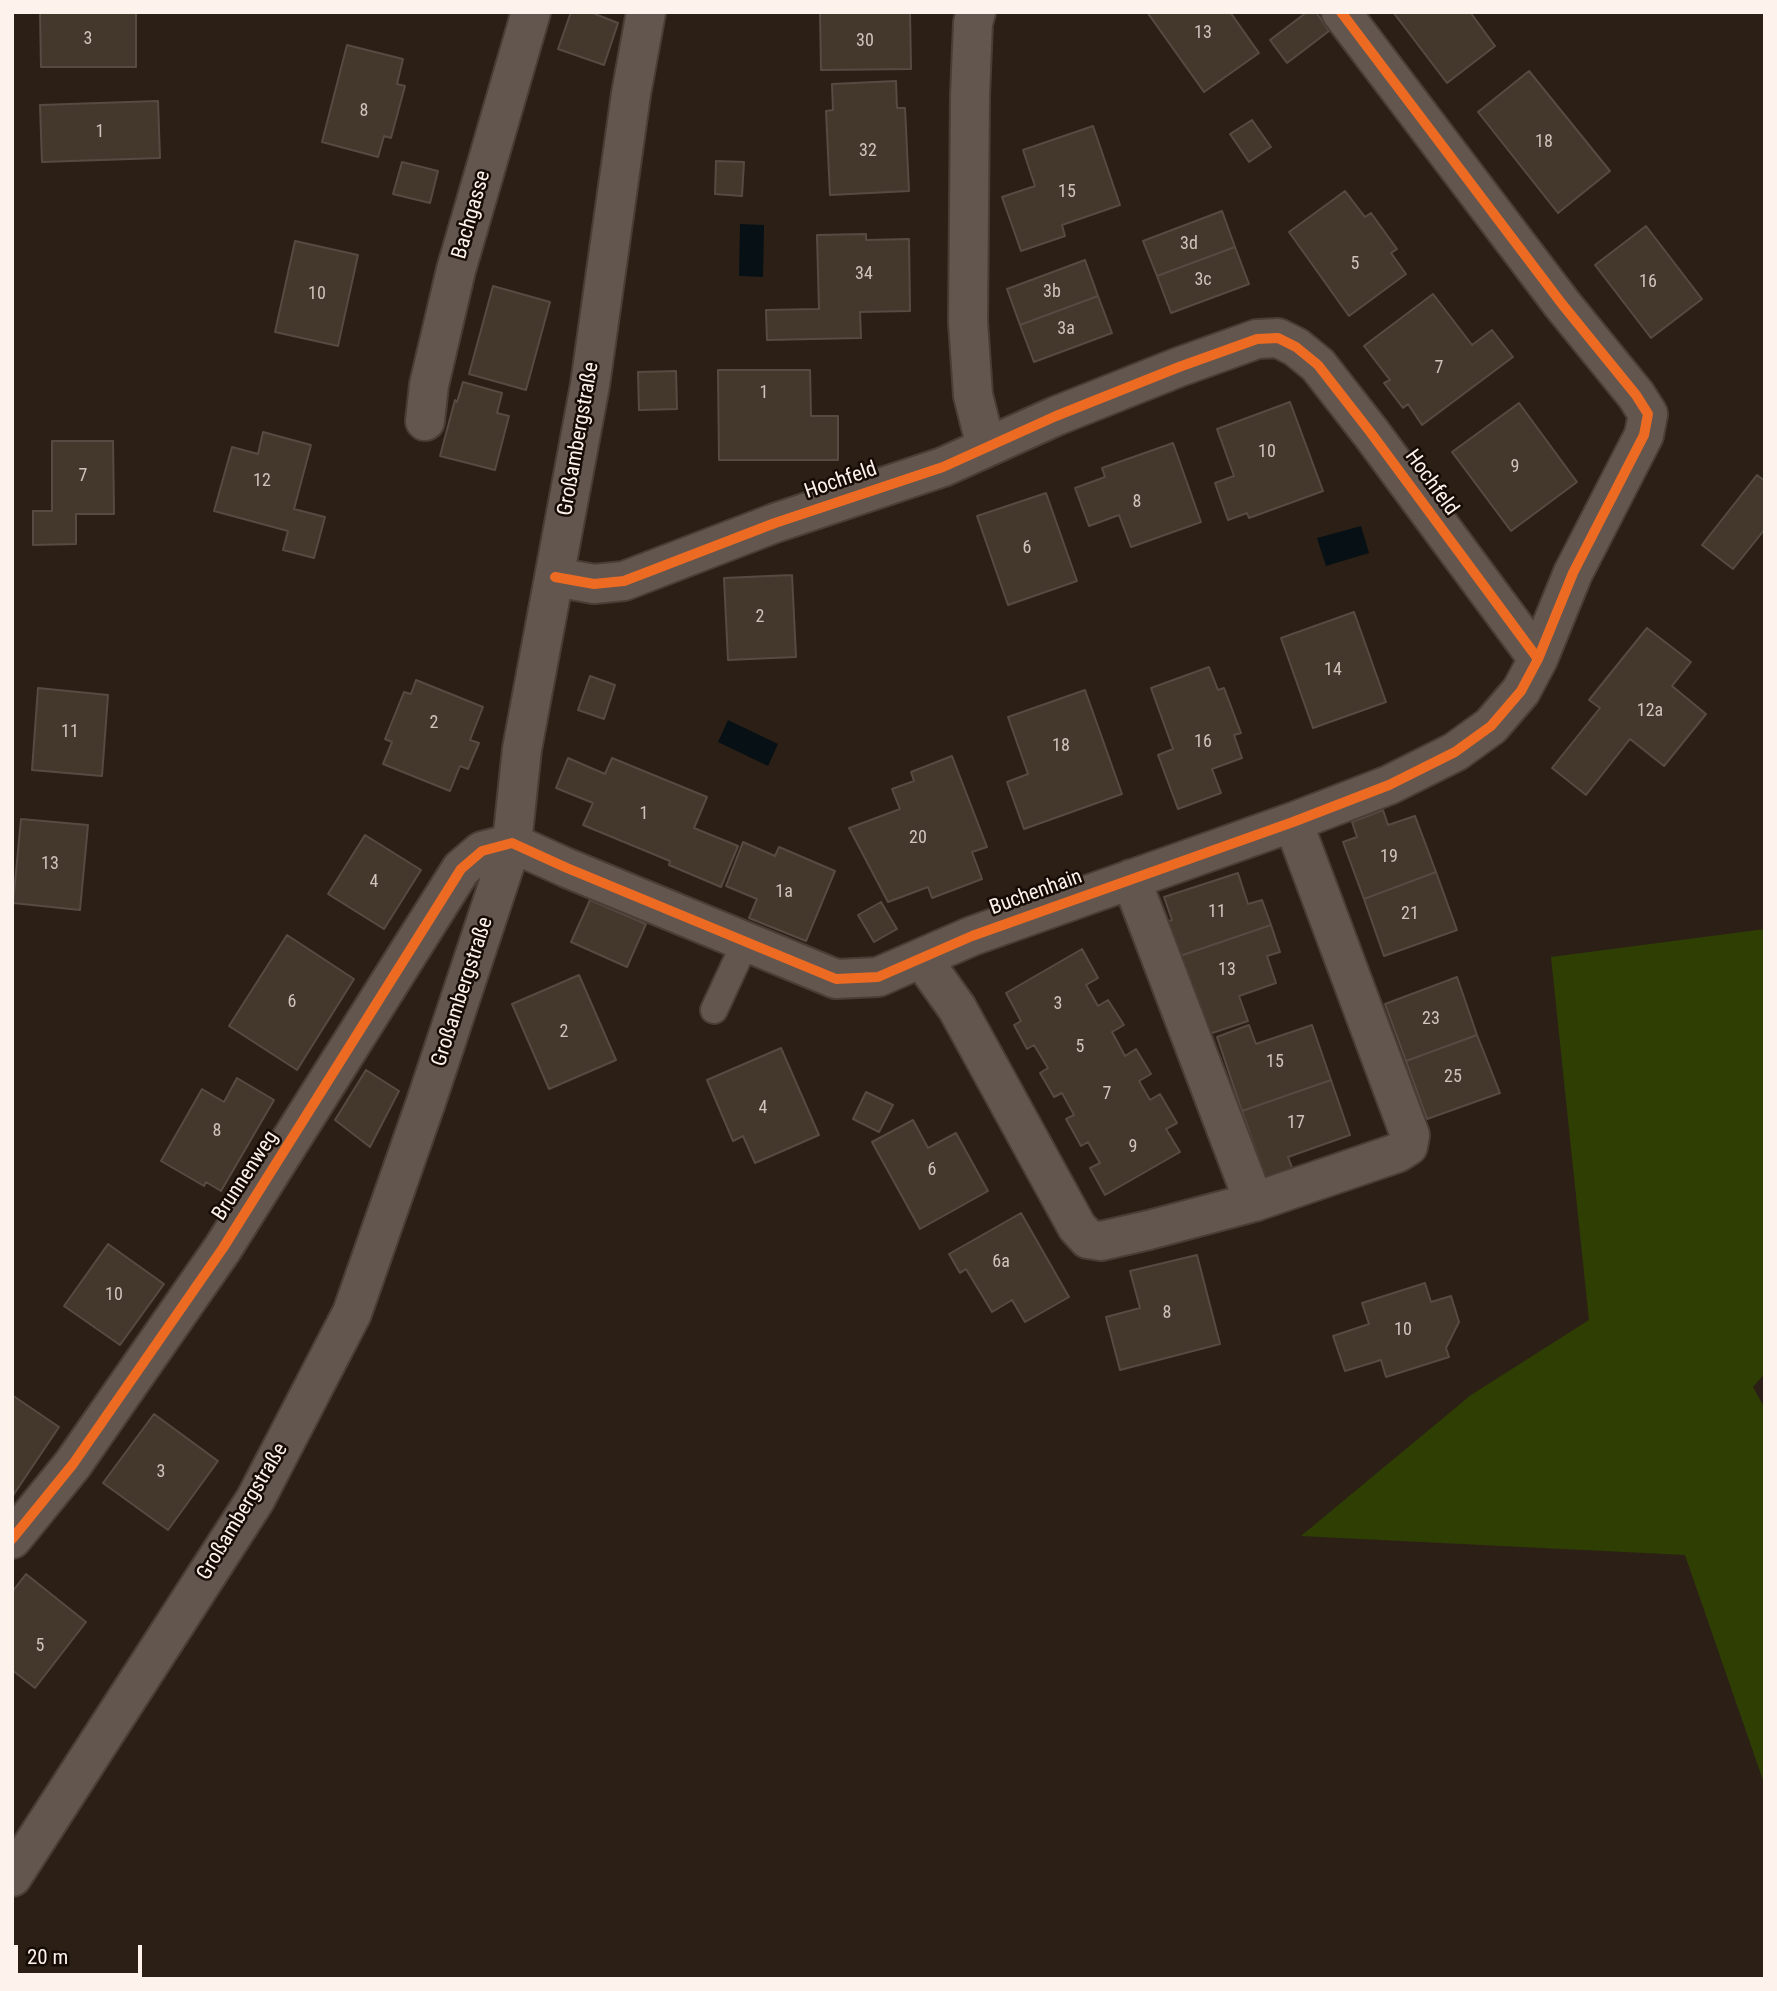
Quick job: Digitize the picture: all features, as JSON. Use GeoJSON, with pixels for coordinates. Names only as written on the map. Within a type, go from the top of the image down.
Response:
{"type":"FeatureCollection","features":[{"type":"Feature","properties":{"kind":"street","name":"Bachgasse"},"geometry":{"type":"LineString","coordinates":[[425,421],[429,384],[456,270],[531,12]]}},
{"type":"Feature","properties":{"kind":"street","name":"Großambergstraße"},"geometry":{"type":"LineString","coordinates":[[12,1877],[255,1500],[352,1313],[426,1102],[512,843],[522,749],[590,385],[631,94],[646,12]]}},
{"type":"Feature","properties":{"kind":"street"},"geometry":{"type":"LineString","coordinates":[[976,12],[973,23],[970,95],[968,322],[973,395],[986,447]]}},
{"type":"Feature","properties":{"kind":"street"},"geometry":{"type":"LineString","coordinates":[[1341,12],[1648,414],[1644,435],[1573,573],[1538,659]]}},
{"type":"Feature","properties":{"kind":"street","name":"Hochfeld"},"geometry":{"type":"LineString","coordinates":[[555,577],[594,584],[624,581],[775,523],[943,467],[1056,416],[1192,363],[1257,339],[1279,338],[1296,347],[1318,365],[1538,659]]}},
{"type":"Feature","properties":{"kind":"street","name":"Buchenhain"},"geometry":{"type":"LineString","coordinates":[[512,843],[836,979],[878,976],[972,936],[1293,822],[1389,785],[1455,752],[1491,726],[1521,691],[1538,659]]}},
{"type":"Feature","properties":{"kind":"street"},"geometry":{"type":"LineString","coordinates":[[922,959],[957,1008],[1077,1227],[1088,1239],[1101,1241],[1254,1202],[1397,1153],[1408,1146],[1410,1135],[1293,822]]}},
{"type":"Feature","properties":{"kind":"street","name":"Brunnenweg"},"geometry":{"type":"LineString","coordinates":[[12,1539],[73,1464],[223,1248],[461,869],[482,851],[512,843]]}},
{"type":"Feature","properties":{"kind":"street"},"geometry":{"type":"LineString","coordinates":[[1131,879],[1254,1202]]}},
{"type":"Feature","properties":{"kind":"lane"},"geometry":{"type":"LineString","coordinates":[[714,1010],[746,941]]}},
{"type":"Feature","properties":{"kind":"green space"},"geometry":{"type":"Polygon","coordinates":[[[1765,929],[1765,1373],[1753,1387],[1765,1409],[1765,1786],[1685,1555],[1301,1536],[1471,1395],[1589,1320],[1551,957],[1765,929]]]}},
{"type":"Feature","properties":{"kind":"shaded area"},"geometry":{"type":"Polygon","coordinates":[[[740,224],[764,225],[763,277],[739,276],[740,224]]]}},
{"type":"Feature","properties":{"kind":"shaded area"},"geometry":{"type":"Polygon","coordinates":[[[1361,526],[1369,553],[1326,566],[1317,538],[1361,526]]]}},
{"type":"Feature","properties":{"kind":"shaded area"},"geometry":{"type":"Polygon","coordinates":[[[728,720],[778,744],[768,766],[718,742],[728,720]]]}},
{"type":"Feature","properties":{"kind":"building"},"geometry":{"type":"Polygon","coordinates":[[[40,12],[136,12],[136,67],[41,67],[40,12]]]}},
{"type":"Feature","properties":{"kind":"building"},"geometry":{"type":"Polygon","coordinates":[[[571,12],[590,12],[618,23],[604,65],[558,49],[571,12]]]}},
{"type":"Feature","properties":{"kind":"building"},"geometry":{"type":"Polygon","coordinates":[[[820,12],[910,12],[911,69],[821,70],[820,12]]]}},
{"type":"Feature","properties":{"kind":"building"},"geometry":{"type":"Polygon","coordinates":[[[1147,12],[1230,12],[1259,53],[1204,92],[1147,12]]]}},
{"type":"Feature","properties":{"kind":"building"},"geometry":{"type":"Polygon","coordinates":[[[1307,12],[1316,12],[1329,31],[1287,63],[1270,40],[1307,12]]]}},
{"type":"Feature","properties":{"kind":"building"},"geometry":{"type":"Polygon","coordinates":[[[1393,12],[1470,12],[1495,46],[1447,83],[1393,12]]]}},
{"type":"Feature","properties":{"kind":"building"},"geometry":{"type":"Polygon","coordinates":[[[347,45],[403,59],[397,84],[405,86],[391,138],[384,136],[378,157],[322,142],[347,45]]]}},
{"type":"Feature","properties":{"kind":"building"},"geometry":{"type":"Polygon","coordinates":[[[1529,71],[1610,171],[1558,213],[1478,112],[1529,71]]]}},
{"type":"Feature","properties":{"kind":"building"},"geometry":{"type":"Polygon","coordinates":[[[896,81],[897,108],[905,108],[909,191],[830,195],[826,111],[833,110],[832,84],[896,81]]]}},
{"type":"Feature","properties":{"kind":"building"},"geometry":{"type":"Polygon","coordinates":[[[158,101],[160,158],[42,162],[40,105],[158,101]]]}},
{"type":"Feature","properties":{"kind":"building"},"geometry":{"type":"Polygon","coordinates":[[[1252,120],[1271,147],[1249,162],[1230,134],[1252,120]]]}},
{"type":"Feature","properties":{"kind":"building"},"geometry":{"type":"Polygon","coordinates":[[[1093,126],[1120,205],[1062,225],[1065,236],[1021,251],[1002,197],[1035,186],[1023,150],[1093,126]]]}},
{"type":"Feature","properties":{"kind":"building"},"geometry":{"type":"Polygon","coordinates":[[[716,161],[744,162],[742,196],[715,194],[716,161]]]}},
{"type":"Feature","properties":{"kind":"building"},"geometry":{"type":"Polygon","coordinates":[[[402,162],[438,171],[430,203],[393,194],[402,162]]]}},
{"type":"Feature","properties":{"kind":"building"},"geometry":{"type":"Polygon","coordinates":[[[1345,191],[1365,217],[1371,213],[1397,249],[1391,253],[1406,274],[1349,316],[1289,232],[1345,191]]]}},
{"type":"Feature","properties":{"kind":"building"},"geometry":{"type":"Polygon","coordinates":[[[1222,211],[1235,247],[1157,276],[1143,241],[1222,211]]]}},
{"type":"Feature","properties":{"kind":"building"},"geometry":{"type":"Polygon","coordinates":[[[1646,226],[1702,299],[1651,338],[1595,265],[1646,226]]]}},
{"type":"Feature","properties":{"kind":"building"},"geometry":{"type":"Polygon","coordinates":[[[866,234],[866,240],[909,239],[910,311],[860,312],[861,338],[767,340],[766,310],[819,309],[817,235],[866,234]]]}},
{"type":"Feature","properties":{"kind":"building"},"geometry":{"type":"Polygon","coordinates":[[[295,241],[358,255],[338,346],[275,332],[295,241]]]}},
{"type":"Feature","properties":{"kind":"building"},"geometry":{"type":"Polygon","coordinates":[[[1235,247],[1249,284],[1171,313],[1157,276],[1235,247]]]}},
{"type":"Feature","properties":{"kind":"building"},"geometry":{"type":"Polygon","coordinates":[[[1085,260],[1098,296],[1020,325],[1007,289],[1085,260]]]}},
{"type":"Feature","properties":{"kind":"building"},"geometry":{"type":"Polygon","coordinates":[[[493,286],[550,302],[526,390],[469,374],[493,286]]]}},
{"type":"Feature","properties":{"kind":"building"},"geometry":{"type":"Polygon","coordinates":[[[1433,294],[1472,345],[1492,330],[1513,357],[1422,425],[1408,404],[1403,408],[1384,383],[1390,380],[1364,346],[1433,294]]]}},
{"type":"Feature","properties":{"kind":"building"},"geometry":{"type":"Polygon","coordinates":[[[1098,296],[1112,333],[1034,362],[1020,325],[1098,296]]]}},
{"type":"Feature","properties":{"kind":"building"},"geometry":{"type":"Polygon","coordinates":[[[718,370],[810,370],[811,416],[838,416],[838,460],[719,460],[718,370]]]}},
{"type":"Feature","properties":{"kind":"building"},"geometry":{"type":"Polygon","coordinates":[[[676,371],[677,409],[639,410],[638,372],[676,371]]]}},
{"type":"Feature","properties":{"kind":"building"},"geometry":{"type":"Polygon","coordinates":[[[463,382],[502,393],[497,413],[509,416],[495,470],[440,456],[455,400],[457,402],[463,382]]]}},
{"type":"Feature","properties":{"kind":"building"},"geometry":{"type":"Polygon","coordinates":[[[1290,402],[1323,491],[1249,518],[1247,513],[1228,520],[1215,483],[1234,476],[1217,429],[1290,402]]]}},
{"type":"Feature","properties":{"kind":"building"},"geometry":{"type":"Polygon","coordinates":[[[1519,403],[1577,482],[1511,531],[1452,452],[1519,403]]]}},
{"type":"Feature","properties":{"kind":"building"},"geometry":{"type":"Polygon","coordinates":[[[263,432],[311,445],[294,509],[325,517],[314,558],[283,550],[288,531],[214,511],[232,447],[258,454],[263,432]]]}},
{"type":"Feature","properties":{"kind":"building"},"geometry":{"type":"Polygon","coordinates":[[[52,441],[113,441],[114,514],[76,514],[76,544],[33,545],[33,511],[52,511],[52,441]]]}},
{"type":"Feature","properties":{"kind":"building"},"geometry":{"type":"Polygon","coordinates":[[[1173,443],[1201,522],[1131,547],[1119,515],[1089,526],[1075,488],[1105,477],[1102,468],[1173,443]]]}},
{"type":"Feature","properties":{"kind":"building"},"geometry":{"type":"Polygon","coordinates":[[[1757,475],[1765,481],[1765,529],[1733,569],[1702,545],[1757,475]]]}},
{"type":"Feature","properties":{"kind":"building"},"geometry":{"type":"Polygon","coordinates":[[[1046,493],[1077,581],[1008,605],[977,516],[1046,493]]]}},
{"type":"Feature","properties":{"kind":"building"},"geometry":{"type":"Polygon","coordinates":[[[792,575],[796,657],[728,660],[724,578],[792,575]]]}},
{"type":"Feature","properties":{"kind":"building"},"geometry":{"type":"Polygon","coordinates":[[[1354,612],[1386,702],[1313,728],[1281,638],[1354,612]]]}},
{"type":"Feature","properties":{"kind":"building"},"geometry":{"type":"Polygon","coordinates":[[[1647,628],[1691,662],[1672,686],[1706,714],[1664,766],[1630,739],[1586,795],[1552,768],[1600,708],[1589,700],[1647,628]]]}},
{"type":"Feature","properties":{"kind":"building"},"geometry":{"type":"Polygon","coordinates":[[[1209,667],[1218,690],[1224,688],[1241,733],[1234,735],[1242,758],[1212,769],[1221,793],[1178,809],[1158,755],[1173,749],[1151,688],[1209,667]]]}},
{"type":"Feature","properties":{"kind":"building"},"geometry":{"type":"Polygon","coordinates":[[[590,676],[615,685],[604,719],[578,710],[590,676]]]}},
{"type":"Feature","properties":{"kind":"building"},"geometry":{"type":"Polygon","coordinates":[[[416,680],[483,707],[470,740],[479,743],[468,769],[460,766],[450,791],[383,764],[392,742],[385,739],[404,692],[411,694],[416,680]]]}},
{"type":"Feature","properties":{"kind":"building"},"geometry":{"type":"Polygon","coordinates":[[[38,688],[108,695],[102,776],[32,770],[38,688]]]}},
{"type":"Feature","properties":{"kind":"building"},"geometry":{"type":"Polygon","coordinates":[[[1085,690],[1122,794],[1024,829],[1007,782],[1028,774],[1008,717],[1085,690]]]}},
{"type":"Feature","properties":{"kind":"building"},"geometry":{"type":"Polygon","coordinates":[[[952,756],[987,847],[972,852],[982,879],[932,898],[928,887],[888,902],[849,828],[900,809],[892,789],[914,781],[911,772],[952,756]]]}},
{"type":"Feature","properties":{"kind":"building"},"geometry":{"type":"Polygon","coordinates":[[[568,758],[605,774],[612,758],[707,797],[694,828],[738,846],[721,887],[669,865],[670,861],[583,825],[593,803],[556,788],[568,758]]]}},
{"type":"Feature","properties":{"kind":"building"},"geometry":{"type":"Polygon","coordinates":[[[1383,810],[1388,825],[1415,816],[1436,872],[1364,899],[1343,842],[1357,837],[1352,822],[1383,810]]]}},
{"type":"Feature","properties":{"kind":"building"},"geometry":{"type":"Polygon","coordinates":[[[21,819],[88,825],[80,910],[13,903],[21,819]]]}},
{"type":"Feature","properties":{"kind":"building"},"geometry":{"type":"Polygon","coordinates":[[[365,835],[421,870],[384,929],[328,894],[365,835]]]}},
{"type":"Feature","properties":{"kind":"building"},"geometry":{"type":"Polygon","coordinates":[[[743,842],[775,856],[779,847],[835,871],[806,941],[749,918],[757,899],[726,886],[743,842]]]}},
{"type":"Feature","properties":{"kind":"building"},"geometry":{"type":"Polygon","coordinates":[[[1436,872],[1457,930],[1384,956],[1364,899],[1436,872]]]}},
{"type":"Feature","properties":{"kind":"building"},"geometry":{"type":"Polygon","coordinates":[[[1238,873],[1248,904],[1262,900],[1271,925],[1177,957],[1165,922],[1172,920],[1164,897],[1238,873]]]}},
{"type":"Feature","properties":{"kind":"building"},"geometry":{"type":"Polygon","coordinates":[[[590,900],[646,924],[627,967],[571,942],[590,900]]]}},
{"type":"Feature","properties":{"kind":"building"},"geometry":{"type":"Polygon","coordinates":[[[881,902],[897,929],[874,942],[858,915],[881,902]]]}},
{"type":"Feature","properties":{"kind":"building"},"geometry":{"type":"Polygon","coordinates":[[[1271,925],[1280,952],[1267,956],[1276,983],[1239,996],[1248,1021],[1203,1036],[1177,957],[1271,925]]]}},
{"type":"Feature","properties":{"kind":"building"},"geometry":{"type":"Polygon","coordinates":[[[287,935],[354,979],[297,1070],[229,1026],[287,935]]]}},
{"type":"Feature","properties":{"kind":"building"},"geometry":{"type":"Polygon","coordinates":[[[1082,949],[1098,978],[1086,985],[1098,1006],[1108,1000],[1124,1025],[1112,1032],[1125,1056],[1136,1049],[1151,1074],[1139,1081],[1150,1100],[1160,1094],[1177,1123],[1166,1129],[1180,1152],[1105,1195],[1090,1168],[1100,1163],[1088,1142],[1081,1146],[1066,1119],[1074,1115],[1062,1093],[1054,1097],[1040,1073],[1048,1068],[1034,1045],[1027,1049],[1014,1025],[1021,1021],[1006,993],[1082,949]]]}},
{"type":"Feature","properties":{"kind":"building"},"geometry":{"type":"Polygon","coordinates":[[[579,975],[616,1060],[549,1089],[512,1004],[579,975]]]}},
{"type":"Feature","properties":{"kind":"building"},"geometry":{"type":"Polygon","coordinates":[[[1457,977],[1477,1035],[1406,1061],[1385,1004],[1457,977]]]}},
{"type":"Feature","properties":{"kind":"building"},"geometry":{"type":"Polygon","coordinates":[[[1249,1025],[1256,1044],[1312,1025],[1331,1080],[1242,1111],[1217,1037],[1249,1025]]]}},
{"type":"Feature","properties":{"kind":"building"},"geometry":{"type":"Polygon","coordinates":[[[1477,1035],[1500,1093],[1427,1119],[1406,1061],[1477,1035]]]}},
{"type":"Feature","properties":{"kind":"building"},"geometry":{"type":"Polygon","coordinates":[[[781,1048],[819,1135],[755,1163],[743,1136],[733,1141],[707,1080],[781,1048]]]}},
{"type":"Feature","properties":{"kind":"building"},"geometry":{"type":"Polygon","coordinates":[[[366,1070],[399,1091],[370,1147],[335,1120],[366,1070]]]}},
{"type":"Feature","properties":{"kind":"building"},"geometry":{"type":"Polygon","coordinates":[[[237,1078],[274,1100],[221,1191],[206,1182],[204,1186],[161,1161],[202,1089],[224,1102],[237,1078]]]}},
{"type":"Feature","properties":{"kind":"building"},"geometry":{"type":"Polygon","coordinates":[[[1331,1080],[1350,1135],[1288,1157],[1295,1176],[1264,1187],[1255,1163],[1260,1162],[1242,1111],[1331,1080]]]}},
{"type":"Feature","properties":{"kind":"building"},"geometry":{"type":"Polygon","coordinates":[[[866,1092],[893,1105],[879,1132],[853,1119],[866,1092]]]}},
{"type":"Feature","properties":{"kind":"building"},"geometry":{"type":"Polygon","coordinates":[[[913,1120],[928,1148],[956,1133],[988,1191],[920,1229],[872,1142],[913,1120]]]}},
{"type":"Feature","properties":{"kind":"building"},"geometry":{"type":"Polygon","coordinates":[[[1021,1213],[1069,1297],[1025,1322],[1012,1300],[992,1312],[966,1269],[960,1273],[949,1254],[1021,1213]]]}},
{"type":"Feature","properties":{"kind":"building"},"geometry":{"type":"Polygon","coordinates":[[[108,1244],[164,1284],[120,1345],[64,1306],[108,1244]]]}},
{"type":"Feature","properties":{"kind":"building"},"geometry":{"type":"Polygon","coordinates":[[[1197,1255],[1220,1344],[1120,1370],[1106,1317],[1140,1308],[1130,1271],[1197,1255]]]}},
{"type":"Feature","properties":{"kind":"building"},"geometry":{"type":"Polygon","coordinates":[[[1425,1283],[1431,1302],[1451,1296],[1459,1322],[1446,1348],[1449,1357],[1386,1377],[1381,1360],[1345,1371],[1333,1336],[1369,1324],[1362,1303],[1425,1283]]]}},
{"type":"Feature","properties":{"kind":"building"},"geometry":{"type":"Polygon","coordinates":[[[12,1395],[59,1427],[12,1497],[12,1395]]]}},
{"type":"Feature","properties":{"kind":"building"},"geometry":{"type":"Polygon","coordinates":[[[154,1414],[218,1461],[168,1530],[103,1483],[154,1414]]]}},
{"type":"Feature","properties":{"kind":"building"},"geometry":{"type":"Polygon","coordinates":[[[26,1574],[86,1622],[35,1688],[12,1670],[12,1592],[26,1574]]]}},
{"type":"Feature","properties":{"kind":"cycle path"},"geometry":{"type":"LineString","coordinates":[[12,1539],[73,1464],[223,1248],[461,869],[482,851],[512,843],[836,979],[878,977],[972,936],[1293,822],[1389,785],[1455,752],[1491,726],[1521,691],[1538,659],[1573,573],[1644,435],[1648,414],[1341,12]]}},
{"type":"Feature","properties":{"kind":"cycle path"},"geometry":{"type":"LineString","coordinates":[[555,577],[594,584],[624,581],[775,523],[943,467],[1056,416],[1179,367],[1257,339],[1278,338],[1296,347],[1318,365],[1538,659]]}}]}
